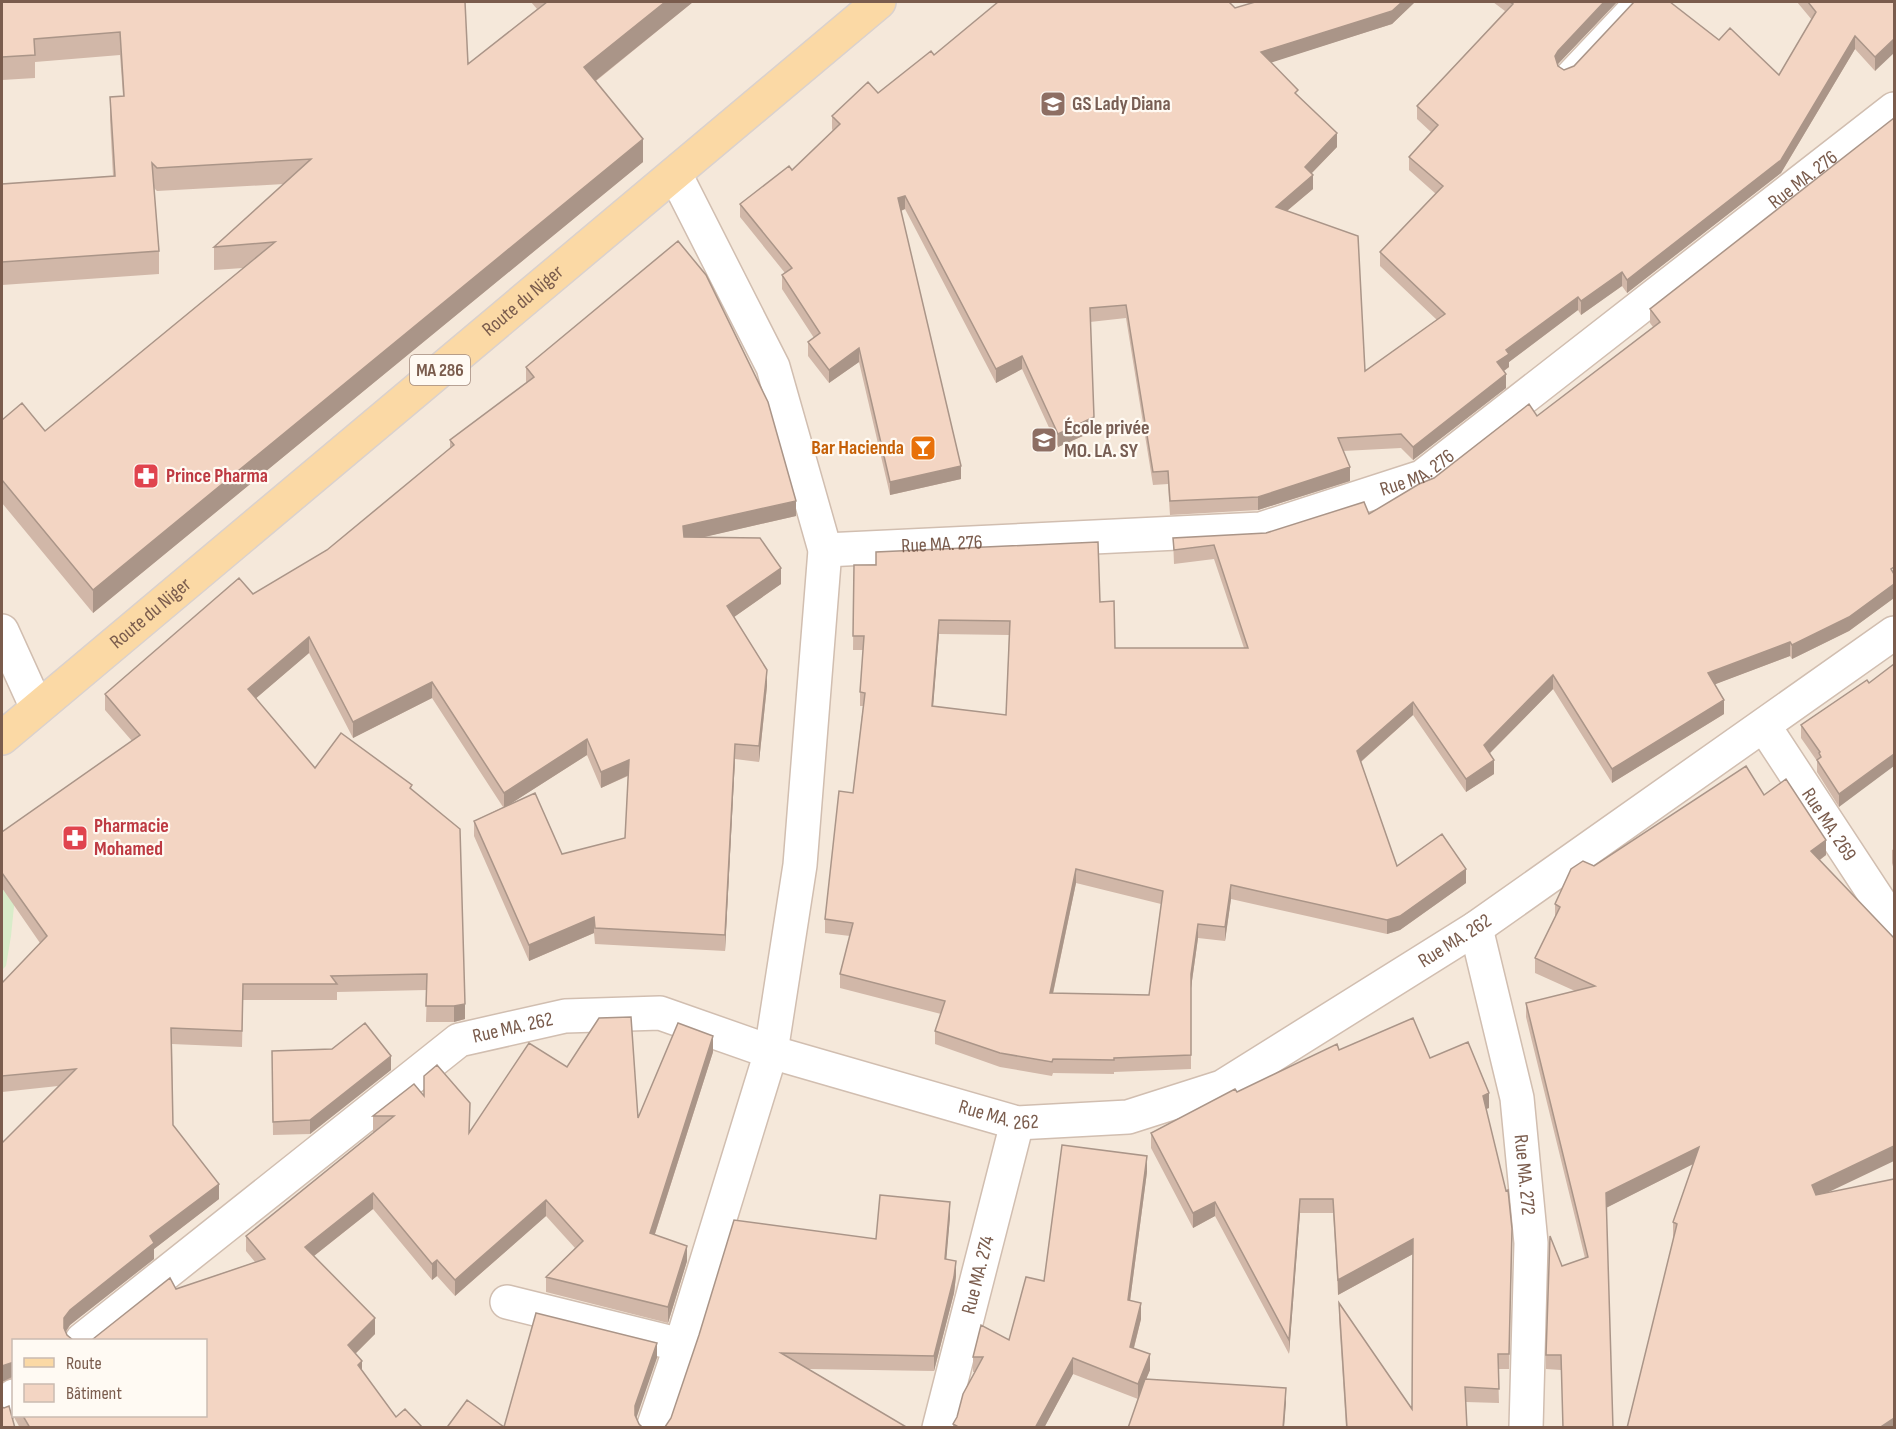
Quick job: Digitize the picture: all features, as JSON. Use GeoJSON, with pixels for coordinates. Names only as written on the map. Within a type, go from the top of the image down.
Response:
{"type":"FeatureCollection","features":[{"type":"Feature","properties":{"kind":"main road","name":"Route du Niger"},"geometry":{"type":"LineString","coordinates":[[2,738],[675,174],[863,7]]}},
{"type":"Feature","properties":{"kind":"street","name":"Rue MA. 276"},"geometry":{"type":"LineString","coordinates":[[825,550],[1261,528],[1422,477],[1894,109]]}},
{"type":"Feature","properties":{"kind":"street"},"geometry":{"type":"LineString","coordinates":[[652,1428],[681,1345],[771,1052],[800,865],[825,550],[773,367],[675,174]]}},
{"type":"Feature","properties":{"kind":"street"},"geometry":{"type":"LineString","coordinates":[[2,630],[37,708]]}},
{"type":"Feature","properties":{"kind":"street","name":"Rue MA. 262"},"geometry":{"type":"LineString","coordinates":[[85,1339],[459,1040],[565,1016],[660,1012],[771,1052],[1017,1123],[1128,1117],[1222,1087],[1476,928],[1894,633]]}},
{"type":"Feature","properties":{"kind":"street","name":"Rue MA. 269"},"geometry":{"type":"LineString","coordinates":[[1764,726],[1894,924]]}},
{"type":"Feature","properties":{"kind":"street","name":"Rue MA. 272"},"geometry":{"type":"LineString","coordinates":[[1476,928],[1517,1098],[1531,1243],[1526,1428]]}},
{"type":"Feature","properties":{"kind":"street","name":"Rue MA. 274"},"geometry":{"type":"LineString","coordinates":[[939,1428],[1017,1123]]}},
{"type":"Feature","properties":{"kind":"street"},"geometry":{"type":"LineString","coordinates":[[507,1302],[681,1345]]}},
{"type":"Feature","properties":{"kind":"lane"},"geometry":{"type":"LineString","coordinates":[[1566,72],[1632,2]]}},
{"type":"Feature","properties":{"kind":"shaded area"},"geometry":{"type":"Polygon","coordinates":[[[2,2],[1894,2],[1894,1427],[2,1428],[2,2]]]}},
{"type":"Feature","properties":{"kind":"green space"},"geometry":{"type":"Polygon","coordinates":[[[2,844],[17,877],[11,936],[6,966],[2,970],[2,844]]]}},
{"type":"Feature","properties":{"kind":"building"},"geometry":{"type":"Polygon","coordinates":[[[2,2],[465,2],[468,64],[547,2],[665,2],[584,67],[643,139],[93,590],[2,480],[2,420],[22,403],[45,431],[275,242],[214,247],[311,159],[157,168],[152,163],[159,251],[2,262],[2,184],[115,176],[110,97],[124,96],[120,32],[34,39],[35,55],[2,57],[2,2]]]}},
{"type":"Feature","properties":{"kind":"building"},"geometry":{"type":"Polygon","coordinates":[[[998,2],[1229,2],[1235,8],[1255,2],[1402,2],[1392,11],[1261,52],[1298,90],[1295,93],[1337,133],[1305,167],[1313,175],[1276,207],[1358,236],[1365,371],[1445,314],[1380,252],[1443,186],[1409,157],[1438,125],[1417,106],[1513,4],[1510,2],[1604,2],[1555,56],[1558,66],[1564,70],[1574,66],[1634,2],[1670,2],[1719,40],[1730,28],[1779,75],[1816,12],[1808,2],[1894,2],[1894,39],[1875,57],[1855,36],[1781,160],[1627,280],[1622,272],[1581,301],[1578,297],[1506,350],[1509,354],[1497,362],[1506,374],[1413,447],[1401,434],[1338,438],[1350,467],[1258,497],[1170,501],[1168,471],[1153,472],[1126,305],[1090,308],[1094,417],[1058,434],[1022,356],[996,369],[905,196],[898,198],[961,466],[890,482],[859,348],[829,370],[808,342],[820,333],[782,275],[792,268],[740,204],[789,166],[792,170],[840,124],[832,116],[868,82],[878,93],[931,51],[934,55],[998,2]]]}},
{"type":"Feature","properties":{"kind":"building"},"geometry":{"type":"Polygon","coordinates":[[[1894,118],[1894,567],[1891,569],[1894,574],[1894,584],[1849,617],[1792,645],[1790,642],[1708,673],[1724,700],[1612,769],[1553,675],[1484,745],[1494,760],[1466,779],[1413,702],[1357,751],[1397,866],[1442,834],[1466,869],[1400,916],[1387,920],[1231,885],[1225,927],[1198,924],[1191,974],[1191,1055],[1114,1058],[1114,1060],[1053,1059],[1052,1062],[1000,1053],[935,1031],[945,1001],[840,974],[853,923],[825,919],[839,791],[853,793],[865,693],[860,692],[864,636],[853,636],[854,565],[876,565],[876,552],[1098,542],[1100,602],[1114,601],[1115,648],[1248,648],[1214,545],[1174,550],[1173,538],[1266,533],[1364,502],[1369,514],[1419,484],[1434,478],[1529,404],[1537,416],[1660,322],[1650,309],[1894,118]],[[939,620],[932,706],[1006,715],[1010,621],[939,620]],[[1076,869],[1050,993],[1149,995],[1163,891],[1076,869]]]}},
{"type":"Feature","properties":{"kind":"building"},"geometry":{"type":"Polygon","coordinates":[[[678,241],[706,275],[768,402],[796,501],[683,526],[684,537],[760,538],[781,568],[727,606],[767,670],[759,746],[735,744],[725,935],[595,928],[594,917],[529,945],[474,821],[535,793],[562,854],[625,838],[629,760],[601,772],[587,739],[504,793],[432,682],[353,722],[309,637],[248,689],[315,768],[341,733],[412,785],[410,788],[460,829],[465,1004],[426,1006],[427,974],[331,976],[337,984],[243,984],[242,1031],[171,1028],[173,1125],[219,1184],[150,1236],[154,1243],[70,1310],[64,1318],[64,1328],[72,1339],[12,1339],[12,1363],[2,1366],[2,1143],[76,1069],[2,1076],[2,983],[47,936],[2,873],[2,832],[140,735],[105,694],[239,578],[253,594],[327,550],[454,445],[450,440],[534,377],[526,367],[678,241]]]}},
{"type":"Feature","properties":{"kind":"building"},"geometry":{"type":"Polygon","coordinates":[[[1894,664],[1894,754],[1839,794],[1817,760],[1821,757],[1820,752],[1801,725],[1867,680],[1869,683],[1894,664]]]}},
{"type":"Feature","properties":{"kind":"building"},"geometry":{"type":"Polygon","coordinates":[[[1746,766],[1764,795],[1786,779],[1826,840],[1811,851],[1894,938],[1894,1146],[1812,1185],[1816,1195],[1894,1179],[1894,1418],[1879,1428],[1627,1428],[1677,1224],[1673,1222],[1699,1147],[1606,1193],[1613,1428],[1563,1428],[1561,1355],[1546,1355],[1550,1236],[1562,1266],[1588,1257],[1526,1003],[1595,986],[1535,958],[1560,907],[1555,904],[1571,869],[1583,861],[1594,866],[1746,766]]]}},
{"type":"Feature","properties":{"kind":"building"},"geometry":{"type":"Polygon","coordinates":[[[631,1017],[638,1118],[678,1023],[713,1036],[650,1233],[687,1246],[668,1307],[546,1277],[583,1241],[546,1200],[455,1280],[437,1260],[432,1264],[373,1193],[305,1247],[375,1318],[348,1345],[362,1361],[358,1365],[396,1417],[405,1409],[423,1428],[30,1428],[24,1417],[207,1417],[207,1339],[93,1339],[170,1278],[176,1289],[265,1259],[246,1236],[394,1116],[373,1116],[414,1084],[424,1096],[424,1076],[437,1065],[470,1103],[469,1133],[529,1043],[567,1067],[599,1018],[631,1017]]]}},
{"type":"Feature","properties":{"kind":"building"},"geometry":{"type":"Polygon","coordinates":[[[1413,1018],[1430,1058],[1468,1042],[1489,1093],[1483,1096],[1506,1191],[1508,1190],[1512,1229],[1509,1354],[1498,1354],[1499,1389],[1465,1387],[1467,1428],[1347,1428],[1339,1303],[1412,1409],[1413,1239],[1338,1280],[1333,1199],[1300,1199],[1289,1340],[1215,1202],[1193,1213],[1151,1133],[1235,1089],[1237,1092],[1337,1044],[1339,1050],[1413,1018]]]}},
{"type":"Feature","properties":{"kind":"building"},"geometry":{"type":"Polygon","coordinates":[[[365,1023],[391,1056],[310,1120],[273,1122],[272,1051],[332,1049],[365,1023]]]}},
{"type":"Feature","properties":{"kind":"building"},"geometry":{"type":"Polygon","coordinates":[[[1062,1145],[1147,1156],[1128,1300],[1141,1303],[1130,1347],[1150,1354],[1138,1384],[1073,1358],[1035,1428],[960,1428],[953,1424],[963,1394],[983,1357],[973,1357],[981,1325],[1009,1340],[1026,1277],[1044,1281],[1062,1145]]]}},
{"type":"Feature","properties":{"kind":"building"},"geometry":{"type":"Polygon","coordinates":[[[880,1195],[950,1202],[945,1259],[956,1261],[934,1356],[781,1353],[908,1428],[663,1428],[671,1418],[734,1220],[876,1239],[880,1195]]]}},
{"type":"Feature","properties":{"kind":"building"},"geometry":{"type":"Polygon","coordinates":[[[536,1313],[657,1343],[635,1406],[635,1415],[643,1428],[450,1428],[448,1426],[467,1400],[504,1427],[536,1313]]]}},
{"type":"Feature","properties":{"kind":"building"},"geometry":{"type":"Polygon","coordinates":[[[1145,1379],[1286,1388],[1283,1428],[1128,1428],[1145,1379]]]}},
{"type":"Feature","properties":{"kind":"building"},"geometry":{"type":"Polygon","coordinates":[[[9,1406],[15,1428],[2,1428],[2,1407],[9,1406]]]}},
{"type":"Feature","properties":{"kind":"place","name":"GS Lady Diana"},"geometry":{"type":"Point","coordinates":[1053,104]}},
{"type":"Feature","properties":{"kind":"place","name":"École privée MO. LA. SY"},"geometry":{"type":"Point","coordinates":[1044,440]}},
{"type":"Feature","properties":{"kind":"place","name":"Bar Hacienda"},"geometry":{"type":"Point","coordinates":[923,448]}},
{"type":"Feature","properties":{"kind":"place","name":"Prince Pharma"},"geometry":{"type":"Point","coordinates":[146,476]}},
{"type":"Feature","properties":{"kind":"place","name":"Pharmacie Mohamed"},"geometry":{"type":"Point","coordinates":[75,838]}}]}
